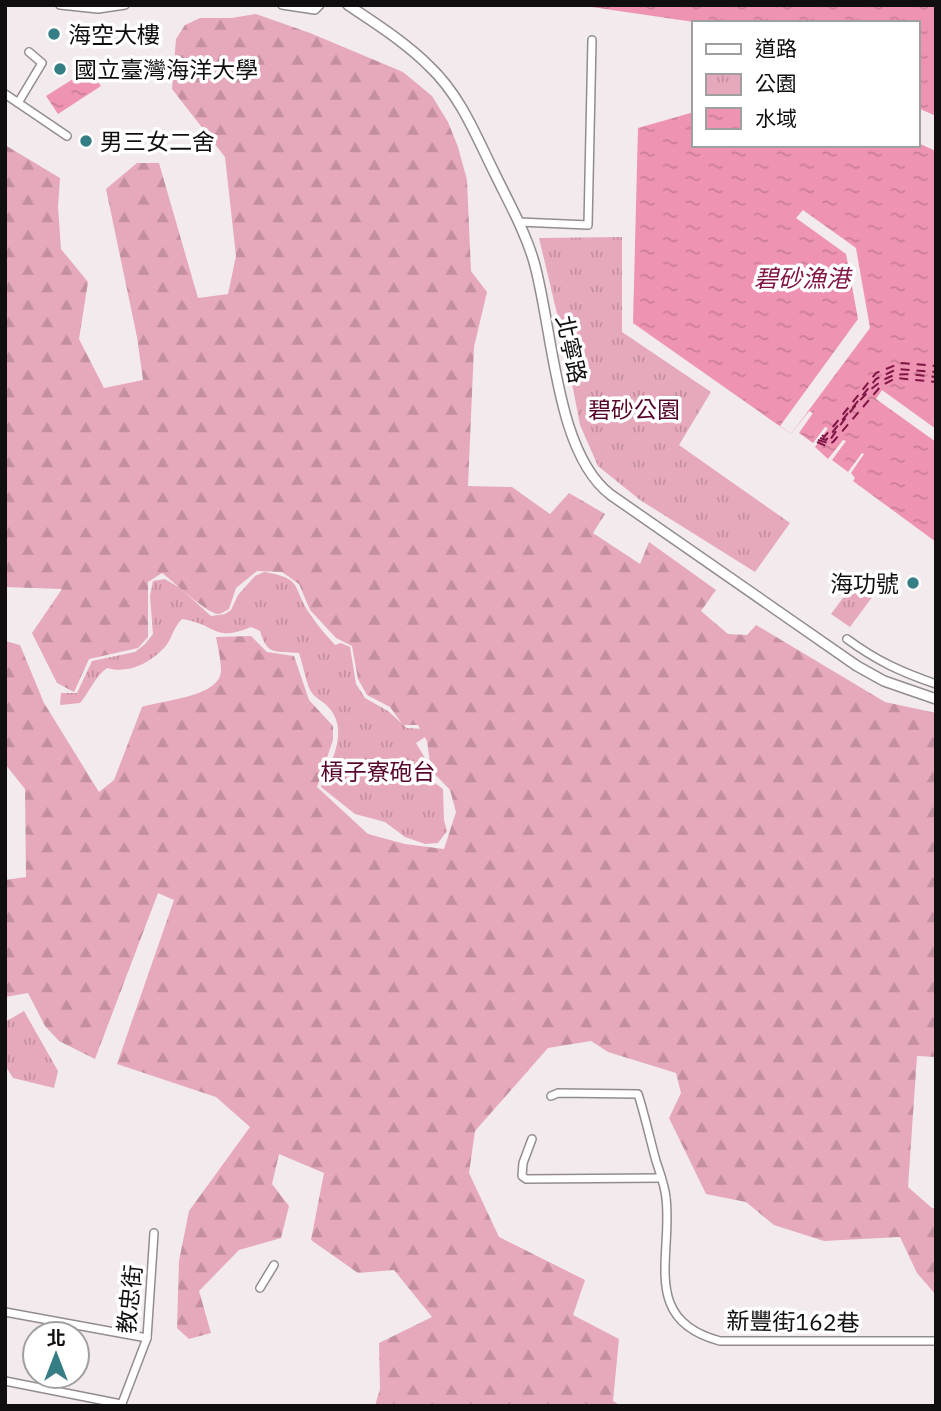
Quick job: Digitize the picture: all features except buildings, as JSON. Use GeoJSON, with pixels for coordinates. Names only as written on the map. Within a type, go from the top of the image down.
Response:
{"type":"FeatureCollection","features":[{"type":"Feature","properties":{"kind":"main road","name":"北寧路"},"geometry":{"type":"LineString","coordinates":[[348,5],[410,49],[429,66],[450,89],[464,111],[519,222],[535,265],[569,430],[578,452],[597,483],[863,670],[884,681],[936,699]]}},
{"type":"Feature","properties":{"kind":"street"},"geometry":{"type":"LineString","coordinates":[[60,5],[75,8],[115,8],[125,5]]}},
{"type":"Feature","properties":{"kind":"street"},"geometry":{"type":"LineString","coordinates":[[282,5],[315,10],[320,5]]}},
{"type":"Feature","properties":{"kind":"street"},"geometry":{"type":"LineString","coordinates":[[519,222],[588,225],[592,40]]}},
{"type":"Feature","properties":{"kind":"street"},"geometry":{"type":"LineString","coordinates":[[18,103],[42,63],[29,52]]}},
{"type":"Feature","properties":{"kind":"street"},"geometry":{"type":"LineString","coordinates":[[5,94],[67,136]]}},
{"type":"Feature","properties":{"kind":"street"},"geometry":{"type":"LineString","coordinates":[[848,639],[870,656],[897,671],[936,684]]}},
{"type":"Feature","properties":{"kind":"street","name":"新豐街162巷"},"geometry":{"type":"LineString","coordinates":[[551,1096],[558,1093],[638,1094],[667,1208],[664,1290],[678,1316],[702,1336],[720,1341],[936,1341]]}},
{"type":"Feature","properties":{"kind":"street"},"geometry":{"type":"LineString","coordinates":[[533,1139],[521,1168],[522,1176],[526,1179],[661,1178]]}},
{"type":"Feature","properties":{"kind":"street","name":"教忠街"},"geometry":{"type":"LineString","coordinates":[[121,1405],[147,1338],[155,1233]]}},
{"type":"Feature","properties":{"kind":"street"},"geometry":{"type":"LineString","coordinates":[[260,1288],[274,1265]]}},
{"type":"Feature","properties":{"kind":"street"},"geometry":{"type":"LineString","coordinates":[[5,1312],[147,1338]]}},
{"type":"Feature","properties":{"kind":"street"},"geometry":{"type":"LineString","coordinates":[[5,1381],[121,1405]]}},
{"type":"Feature","properties":{"kind":"green space"},"geometry":{"type":"Polygon","coordinates":[[[256,14],[310,33],[403,72],[432,96],[448,122],[467,180],[471,271],[487,292],[474,347],[468,486],[512,487],[550,514],[569,493],[605,514],[593,533],[640,564],[649,542],[716,590],[701,611],[728,634],[747,635],[756,625],[885,702],[936,713],[936,1057],[917,1056],[908,1187],[932,1208],[936,1208],[936,1295],[917,1273],[900,1237],[824,1241],[774,1225],[746,1202],[706,1194],[669,1118],[681,1093],[676,1073],[608,1052],[591,1041],[548,1048],[475,1131],[469,1173],[499,1237],[585,1280],[573,1315],[619,1339],[613,1401],[621,1406],[375,1406],[380,1389],[379,1343],[432,1317],[394,1270],[358,1273],[311,1240],[324,1173],[279,1154],[272,1184],[289,1206],[281,1238],[239,1250],[199,1291],[211,1333],[189,1339],[177,1328],[179,1261],[189,1211],[250,1127],[216,1097],[117,1064],[174,900],[158,893],[95,1059],[59,1041],[45,1026],[28,993],[5,997],[5,880],[26,877],[25,789],[5,764],[5,641],[20,645],[44,703],[99,792],[114,780],[142,707],[189,696],[212,686],[221,670],[216,637],[251,636],[267,652],[294,656],[309,700],[333,726],[333,740],[317,787],[368,834],[405,844],[444,849],[456,812],[450,790],[431,770],[427,741],[418,725],[403,725],[390,707],[367,695],[358,679],[352,646],[336,638],[310,610],[299,584],[282,572],[257,571],[236,588],[229,609],[219,614],[199,604],[162,573],[148,582],[148,637],[138,648],[89,659],[74,692],[57,683],[32,633],[62,589],[5,587],[5,145],[60,178],[58,207],[61,249],[88,282],[79,339],[104,388],[143,380],[137,337],[106,189],[137,163],[159,163],[198,298],[228,294],[236,256],[225,157],[172,89],[176,39],[185,25],[200,18],[231,18],[256,14]]]}},
{"type":"Feature","properties":{"kind":"green space","name":"碧砂公園"},"geometry":{"type":"Polygon","coordinates":[[[622,237],[622,332],[711,392],[679,445],[790,523],[755,572],[640,500],[598,466],[580,425],[539,238],[622,237]]]}},
{"type":"Feature","properties":{"kind":"green space","name":"槓子寮砲台"},"geometry":{"type":"Polygon","coordinates":[[[264,572],[286,577],[291,581],[310,614],[335,645],[341,643],[350,647],[356,684],[365,698],[388,711],[407,728],[425,729],[453,708],[460,695],[467,695],[468,701],[453,718],[416,743],[426,760],[428,778],[443,789],[447,831],[438,843],[425,844],[405,837],[385,822],[355,814],[321,787],[336,748],[338,728],[335,718],[328,706],[310,690],[299,653],[274,651],[266,645],[260,631],[251,627],[222,633],[182,619],[167,645],[152,659],[130,669],[107,668],[80,703],[60,705],[61,693],[77,693],[92,661],[135,652],[153,634],[150,596],[153,581],[165,579],[180,588],[211,616],[225,614],[231,610],[238,595],[255,576],[264,572]]]}},
{"type":"Feature","properties":{"kind":"green space"},"geometry":{"type":"Polygon","coordinates":[[[857,579],[876,592],[850,627],[831,614],[857,579]]]}},
{"type":"Feature","properties":{"kind":"green space"},"geometry":{"type":"Polygon","coordinates":[[[24,1011],[58,1071],[54,1088],[13,1078],[5,1065],[5,1022],[24,1011]]]}},
{"type":"Feature","properties":{"kind":"water"},"geometry":{"type":"Polygon","coordinates":[[[578,5],[936,5],[936,116],[920,109],[920,21],[692,22],[578,5]]]}},
{"type":"Feature","properties":{"kind":"water"},"geometry":{"type":"Polygon","coordinates":[[[89,69],[101,86],[58,114],[46,96],[89,69]]]}},
{"type":"Feature","properties":{"kind":"water","name":"碧砂漁港"},"geometry":{"type":"Polygon","coordinates":[[[692,113],[692,147],[920,147],[920,144],[936,151],[936,542],[853,481],[855,478],[851,473],[864,454],[862,453],[848,472],[832,460],[846,441],[843,440],[828,459],[815,447],[828,428],[825,427],[813,443],[799,433],[813,413],[809,411],[791,434],[633,323],[638,128],[692,113]]]}},
{"type":"Feature","properties":{"kind":"pier"},"geometry":{"type":"Polygon","coordinates":[[[803,210],[856,248],[870,328],[791,434],[780,426],[858,319],[846,254],[796,218],[803,210]]]}},
{"type":"Feature","properties":{"kind":"pier"},"geometry":{"type":"Polygon","coordinates":[[[882,390],[936,429],[936,442],[876,399],[882,390]]]}},
{"type":"Feature","properties":{"kind":"ferry route"},"geometry":{"type":"LineString","coordinates":[[822,435],[824,437],[832,428],[876,373],[901,363],[936,366]]}},
{"type":"Feature","properties":{"kind":"ferry route"},"geometry":{"type":"LineString","coordinates":[[820,438],[826,440],[876,379],[897,369],[936,372]]}},
{"type":"Feature","properties":{"kind":"ferry route"},"geometry":{"type":"LineString","coordinates":[[818,440],[828,443],[856,405],[883,380],[902,374],[936,377]]}},
{"type":"Feature","properties":{"kind":"ferry route"},"geometry":{"type":"LineString","coordinates":[[817,442],[826,446],[833,442],[881,386],[896,378],[936,382]]}},
{"type":"Feature","properties":{"kind":"place","name":"海空大樓"},"geometry":{"type":"Point","coordinates":[54,34]}},
{"type":"Feature","properties":{"kind":"place","name":"國立臺灣海洋大學"},"geometry":{"type":"Point","coordinates":[60,69]}},
{"type":"Feature","properties":{"kind":"place","name":"男三女二舍"},"geometry":{"type":"Point","coordinates":[86,141]}},
{"type":"Feature","properties":{"kind":"place","name":"海功號"},"geometry":{"type":"Point","coordinates":[913,583]}}]}
